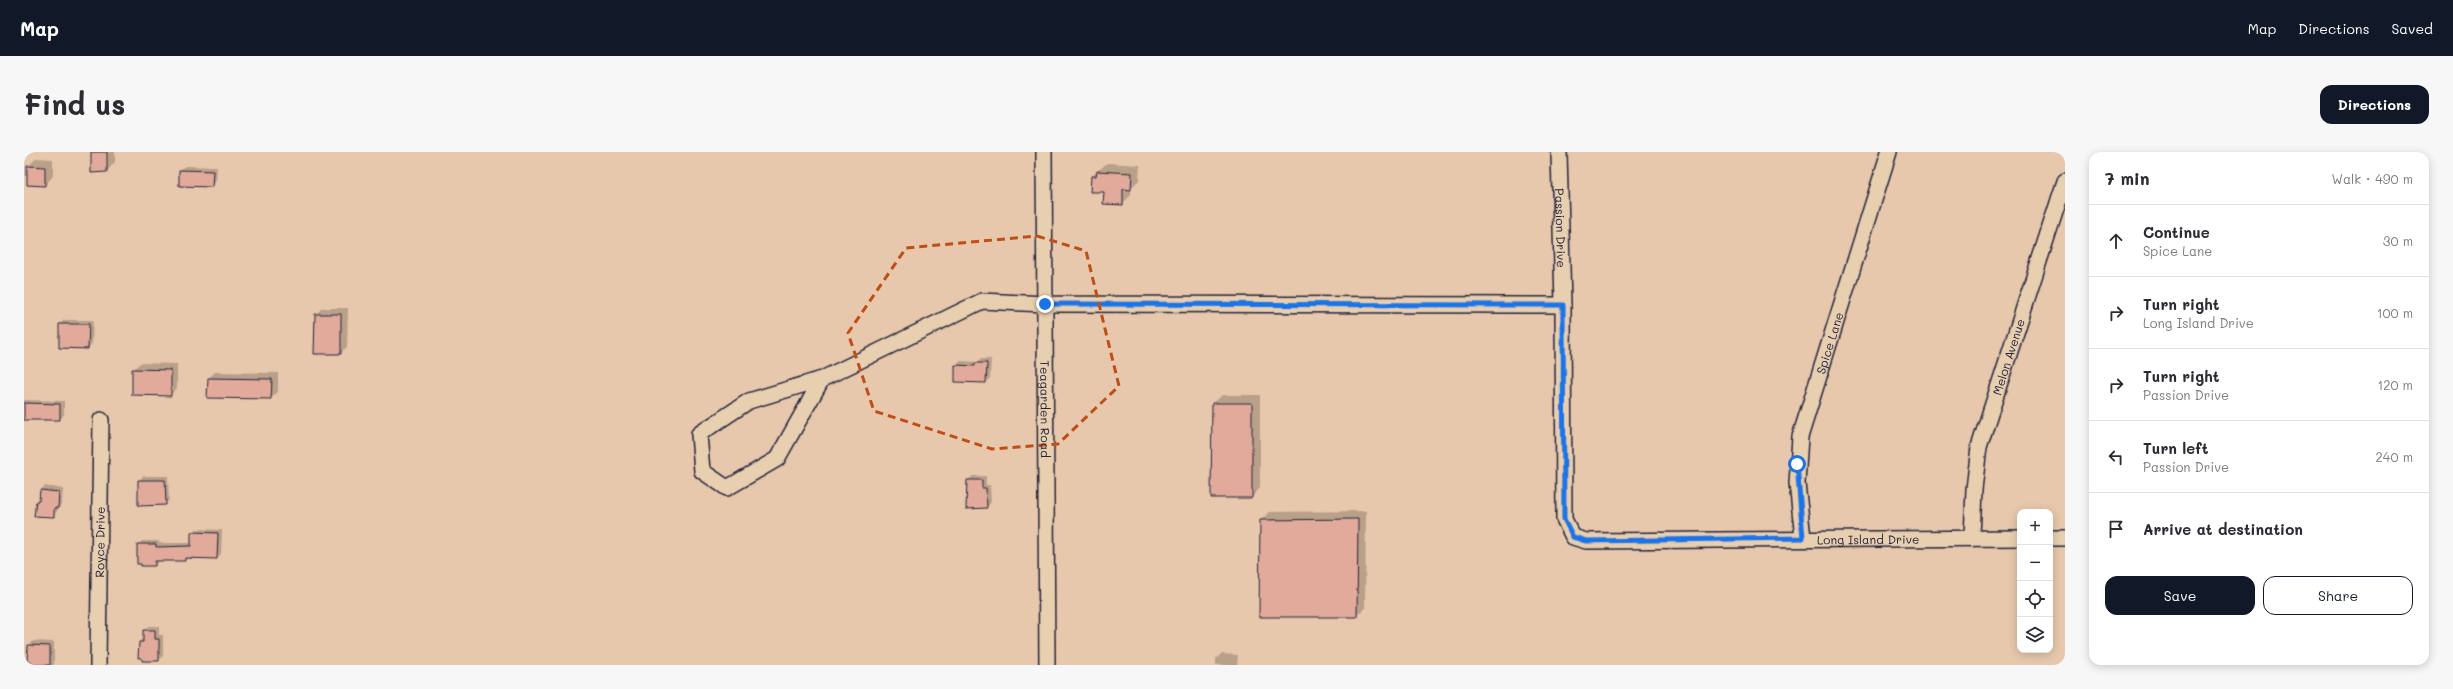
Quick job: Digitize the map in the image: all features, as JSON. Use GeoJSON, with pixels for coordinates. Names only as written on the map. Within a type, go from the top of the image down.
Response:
{"type":"FeatureCollection","features":[{"type":"Feature","properties":{"kind":"street","name":"Teagarden Road"},"geometry":{"type":"LineString","coordinates":[[1044,152],[1048,665]]}},
{"type":"Feature","properties":{"kind":"street","name":"Passion Drive"},"geometry":{"type":"LineString","coordinates":[[1560,152],[1563,305],[1564,519],[1573,537]]}},
{"type":"Feature","properties":{"kind":"street","name":"Spice Lane"},"geometry":{"type":"LineString","coordinates":[[1803,538],[1797,483],[1800,437],[1889,152]]}},
{"type":"Feature","properties":{"kind":"street","name":"Melon Avenue"},"geometry":{"type":"LineString","coordinates":[[1972,538],[1974,489],[1980,447],[2065,181]]}},
{"type":"Feature","properties":{"kind":"street"},"geometry":{"type":"LineString","coordinates":[[822,379],[777,459],[727,488],[702,471],[699,434],[749,401],[822,379],[982,301],[1045,304],[1563,305]]}},
{"type":"Feature","properties":{"kind":"street","name":"Royce Drive"},"geometry":{"type":"LineString","coordinates":[[98,665],[101,420]]}},
{"type":"Feature","properties":{"kind":"street","name":"Long Island Drive"},"geometry":{"type":"LineString","coordinates":[[1573,537],[1586,541],[1803,538],[2017,538]]}},
{"type":"Feature","properties":{"kind":"street"},"geometry":{"type":"LineString","coordinates":[[2053,538],[2065,538]]}},
{"type":"Feature","properties":{"kind":"highlighted area"},"geometry":{"type":"Polygon","coordinates":[[[1037,236],[1086,251],[1119,386],[1058,444],[992,449],[874,411],[848,333],[906,248],[1037,236]]]}},
{"type":"Feature","properties":{"kind":"building"},"geometry":{"type":"Polygon","coordinates":[[[91,152],[107,152],[107,172],[91,173],[91,152]]]}},
{"type":"Feature","properties":{"kind":"building"},"geometry":{"type":"Polygon","coordinates":[[[27,166],[45,167],[45,186],[27,185],[27,166]]]}},
{"type":"Feature","properties":{"kind":"building"},"geometry":{"type":"Polygon","coordinates":[[[179,170],[213,171],[212,187],[179,186],[179,170]]]}},
{"type":"Feature","properties":{"kind":"building"},"geometry":{"type":"Polygon","coordinates":[[[1097,171],[1132,173],[1131,190],[1123,189],[1123,205],[1103,204],[1104,192],[1090,192],[1091,176],[1096,176],[1097,171]]]}},
{"type":"Feature","properties":{"kind":"building"},"geometry":{"type":"Polygon","coordinates":[[[315,314],[341,314],[341,354],[314,354],[315,314]]]}},
{"type":"Feature","properties":{"kind":"building"},"geometry":{"type":"Polygon","coordinates":[[[59,324],[89,324],[88,349],[59,348],[59,324]]]}},
{"type":"Feature","properties":{"kind":"building"},"geometry":{"type":"Polygon","coordinates":[[[975,363],[987,363],[986,383],[955,382],[955,365],[975,366],[975,363]]]}},
{"type":"Feature","properties":{"kind":"building"},"geometry":{"type":"Polygon","coordinates":[[[132,369],[171,370],[171,396],[132,395],[132,369]]]}},
{"type":"Feature","properties":{"kind":"building"},"geometry":{"type":"Polygon","coordinates":[[[208,378],[272,379],[271,399],[207,398],[208,378]]]}},
{"type":"Feature","properties":{"kind":"building"},"geometry":{"type":"Polygon","coordinates":[[[24,403],[60,404],[60,420],[24,420],[24,403]]]}},
{"type":"Feature","properties":{"kind":"building"},"geometry":{"type":"Polygon","coordinates":[[[1212,403],[1252,403],[1252,498],[1211,498],[1212,403]]]}},
{"type":"Feature","properties":{"kind":"building"},"geometry":{"type":"Polygon","coordinates":[[[138,480],[165,480],[166,505],[138,506],[138,480]]]}},
{"type":"Feature","properties":{"kind":"building"},"geometry":{"type":"Polygon","coordinates":[[[967,480],[982,480],[982,488],[986,488],[987,508],[966,509],[967,480]]]}},
{"type":"Feature","properties":{"kind":"building"},"geometry":{"type":"Polygon","coordinates":[[[40,490],[59,492],[58,508],[54,508],[54,517],[34,516],[36,501],[39,501],[40,490]]]}},
{"type":"Feature","properties":{"kind":"building"},"geometry":{"type":"Polygon","coordinates":[[[1358,519],[1357,617],[1259,617],[1260,520],[1358,519]]]}},
{"type":"Feature","properties":{"kind":"building"},"geometry":{"type":"Polygon","coordinates":[[[191,532],[218,533],[217,559],[185,558],[185,561],[155,561],[155,566],[141,566],[141,564],[137,564],[137,544],[156,544],[156,547],[191,546],[191,532]]]}},
{"type":"Feature","properties":{"kind":"building"},"geometry":{"type":"Polygon","coordinates":[[[143,630],[155,630],[155,639],[159,639],[159,661],[142,661],[142,658],[138,658],[139,642],[143,642],[143,630]]]}},
{"type":"Feature","properties":{"kind":"building"},"geometry":{"type":"Polygon","coordinates":[[[28,645],[50,646],[50,665],[31,665],[31,662],[27,662],[28,645]]]}},
{"type":"Feature","properties":{"kind":"route"},"geometry":{"type":"LineString","coordinates":[[1045,304],[1563,305],[1564,519],[1573,537],[1586,541],[1803,538],[1797,483],[1797,464]]}}]}
